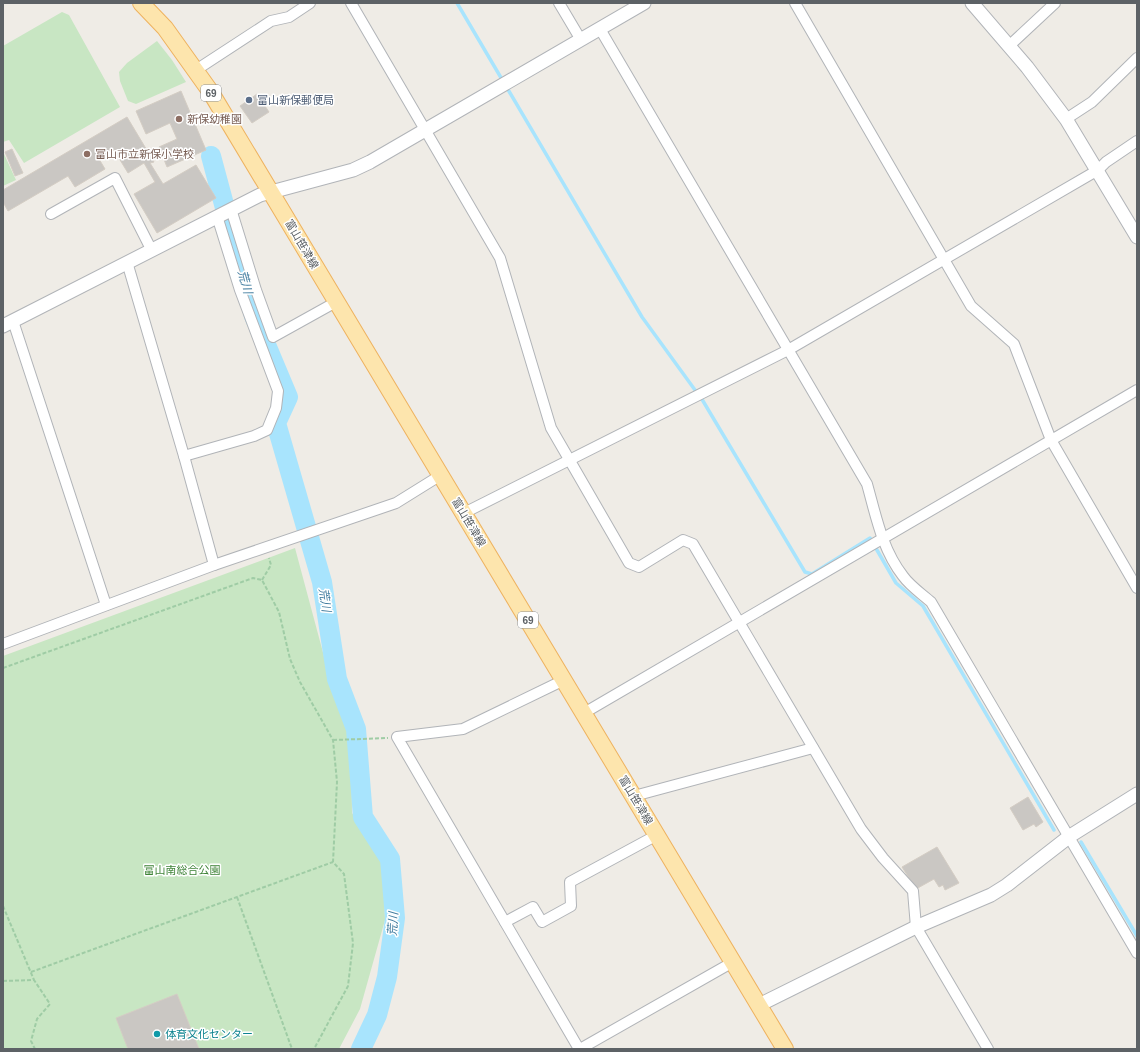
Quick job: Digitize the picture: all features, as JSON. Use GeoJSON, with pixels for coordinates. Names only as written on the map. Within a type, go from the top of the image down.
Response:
{"type":"FeatureCollection","features":[{"type":"Feature","properties":{"kind":"main road","name":"富山笹津線"},"geometry":{"type":"LineString","coordinates":[[141,3],[165,28],[196,70],[271,191],[336,302],[785,1049]]}},
{"type":"Feature","properties":{"kind":"street"},"geometry":{"type":"LineString","coordinates":[[196,70],[271,21],[289,17],[310,3]]}},
{"type":"Feature","properties":{"kind":"street"},"geometry":{"type":"LineString","coordinates":[[351,3],[500,258],[551,428],[629,563],[640,567],[683,540],[693,544],[740,621],[861,829],[883,858],[913,891],[916,927],[988,1049]]}},
{"type":"Feature","properties":{"kind":"street"},"geometry":{"type":"LineString","coordinates":[[559,3],[581,40]]}},
{"type":"Feature","properties":{"kind":"street"},"geometry":{"type":"LineString","coordinates":[[106,605],[8,323],[151,249],[231,209],[271,191],[353,170],[370,162],[644,3]]}},
{"type":"Feature","properties":{"kind":"street"},"geometry":{"type":"LineString","coordinates":[[795,3],[971,306],[1014,344],[1051,440],[1137,588]]}},
{"type":"Feature","properties":{"kind":"street"},"geometry":{"type":"LineString","coordinates":[[972,3],[1009,46],[1066,119],[1137,237]]}},
{"type":"Feature","properties":{"kind":"street"},"geometry":{"type":"LineString","coordinates":[[1009,46],[1055,3]]}},
{"type":"Feature","properties":{"kind":"street"},"geometry":{"type":"LineString","coordinates":[[600,29],[868,484],[876,542],[904,577],[931,602],[1070,836],[1137,953]]}},
{"type":"Feature","properties":{"kind":"street"},"geometry":{"type":"LineString","coordinates":[[1066,119],[1092,102],[1137,58]]}},
{"type":"Feature","properties":{"kind":"street"},"geometry":{"type":"LineString","coordinates":[[464,513],[568,459],[788,350],[1098,170],[1106,162],[1137,141]]}},
{"type":"Feature","properties":{"kind":"street"},"geometry":{"type":"LineString","coordinates":[[51,214],[115,178],[151,249]]}},
{"type":"Feature","properties":{"kind":"street"},"geometry":{"type":"LineString","coordinates":[[231,209],[256,290],[273,337],[336,302]]}},
{"type":"Feature","properties":{"kind":"street"},"geometry":{"type":"LineString","coordinates":[[184,456],[254,436],[267,430],[276,408],[278,391],[240,290],[217,216]]}},
{"type":"Feature","properties":{"kind":"street"},"geometry":{"type":"LineString","coordinates":[[127,262],[184,456],[214,565]]}},
{"type":"Feature","properties":{"kind":"street"},"geometry":{"type":"LineString","coordinates":[[584,713],[1137,390]]}},
{"type":"Feature","properties":{"kind":"street"},"geometry":{"type":"LineString","coordinates":[[3,644],[214,565],[396,503],[441,475]]}},
{"type":"Feature","properties":{"kind":"street"},"geometry":{"type":"LineString","coordinates":[[564,680],[463,729],[397,737],[579,1049],[733,962]]}},
{"type":"Feature","properties":{"kind":"street"},"geometry":{"type":"LineString","coordinates":[[634,796],[814,748]]}},
{"type":"Feature","properties":{"kind":"street"},"geometry":{"type":"LineString","coordinates":[[759,1005],[916,927],[996,892],[1070,836],[1137,794]]}},
{"type":"Feature","properties":{"kind":"street"},"geometry":{"type":"LineString","coordinates":[[505,922],[533,906],[542,922],[571,906],[570,882],[657,835]]}},
{"type":"Feature","properties":{"kind":"path"},"geometry":{"type":"LineString","coordinates":[[262,580],[271,565],[265,547]]}},
{"type":"Feature","properties":{"kind":"path"},"geometry":{"type":"LineString","coordinates":[[3,668],[253,578],[262,580],[279,612],[290,659],[300,682],[333,740],[338,782],[333,862],[344,874],[353,943],[348,986],[314,1049]]}},
{"type":"Feature","properties":{"kind":"path"},"geometry":{"type":"LineString","coordinates":[[333,740],[397,737]]}},
{"type":"Feature","properties":{"kind":"path"},"geometry":{"type":"LineString","coordinates":[[31,972],[333,862]]}},
{"type":"Feature","properties":{"kind":"path"},"geometry":{"type":"LineString","coordinates":[[237,897],[292,1049]]}},
{"type":"Feature","properties":{"kind":"path"},"geometry":{"type":"LineString","coordinates":[[3,906],[34,980],[50,1004],[38,1019],[31,1041],[35,1049]]}},
{"type":"Feature","properties":{"kind":"path"},"geometry":{"type":"LineString","coordinates":[[3,981],[34,980]]}},
{"type":"Feature","properties":{"kind":"green space"},"geometry":{"type":"Polygon","coordinates":[[[62,12],[69,15],[120,107],[24,163],[9,140],[3,142],[3,46],[62,12]]]}},
{"type":"Feature","properties":{"kind":"green space"},"geometry":{"type":"Polygon","coordinates":[[[157,41],[172,60],[186,82],[136,104],[128,101],[120,81],[119,72],[127,63],[157,41]]]}},
{"type":"Feature","properties":{"kind":"green space"},"geometry":{"type":"Polygon","coordinates":[[[4,154],[16,180],[3,186],[3,155],[4,154]]]}},
{"type":"Feature","properties":{"kind":"green space","name":"富山南総合公園"},"geometry":{"type":"Polygon","coordinates":[[[295,548],[325,660],[351,729],[352,813],[383,855],[385,920],[360,1009],[339,1049],[3,1049],[3,656],[295,548]]]}},
{"type":"Feature","properties":{"kind":"building"},"geometry":{"type":"Polygon","coordinates":[[[181,91],[206,150],[167,167],[159,147],[177,139],[170,123],[146,134],[136,111],[181,91]]]}},
{"type":"Feature","properties":{"kind":"building"},"geometry":{"type":"Polygon","coordinates":[[[257,94],[269,112],[252,123],[240,106],[257,94]]]}},
{"type":"Feature","properties":{"kind":"building"},"geometry":{"type":"Polygon","coordinates":[[[127,117],[154,162],[150,163],[163,184],[196,165],[216,198],[157,233],[134,194],[155,182],[144,163],[128,173],[114,150],[99,159],[105,169],[75,187],[68,176],[8,211],[3,202],[3,190],[127,117]]]}},
{"type":"Feature","properties":{"kind":"building"},"geometry":{"type":"Polygon","coordinates":[[[12,149],[23,173],[15,176],[5,152],[12,149]]]}},
{"type":"Feature","properties":{"kind":"building"},"geometry":{"type":"Polygon","coordinates":[[[1028,797],[1043,822],[1036,827],[1034,824],[1023,830],[1010,808],[1028,797]]]}},
{"type":"Feature","properties":{"kind":"building"},"geometry":{"type":"Polygon","coordinates":[[[937,847],[959,883],[945,890],[943,885],[939,887],[934,879],[916,889],[902,867],[937,847]]]}},
{"type":"Feature","properties":{"kind":"building","name":"体育文化センター"},"geometry":{"type":"Polygon","coordinates":[[[177,994],[199,1049],[128,1049],[116,1018],[177,994]]]}},
{"type":"Feature","properties":{"kind":"waterway"},"geometry":{"type":"LineString","coordinates":[[457,3],[642,317],[703,401],[805,572],[812,574],[870,538],[896,583],[923,606],[1054,830]]}},
{"type":"Feature","properties":{"kind":"waterway","name":"荒川"},"geometry":{"type":"LineString","coordinates":[[211,156],[254,316],[288,397],[276,423],[322,582],[337,679],[356,729],[363,817],[390,859],[395,918],[387,977],[377,1015],[361,1049]]}},
{"type":"Feature","properties":{"kind":"waterway"},"geometry":{"type":"LineString","coordinates":[[1081,842],[1137,936]]}},
{"type":"Feature","properties":{"kind":"place","name":"富山新保郵便局"},"geometry":{"type":"Point","coordinates":[249,100]}},
{"type":"Feature","properties":{"kind":"place","name":"新保幼稚園"},"geometry":{"type":"Point","coordinates":[179,119]}},
{"type":"Feature","properties":{"kind":"place","name":"富山市立新保小学校"},"geometry":{"type":"Point","coordinates":[87,154]}},
{"type":"Feature","properties":{"kind":"place","name":"体育文化センター"},"geometry":{"type":"Point","coordinates":[157,1034]}}]}
